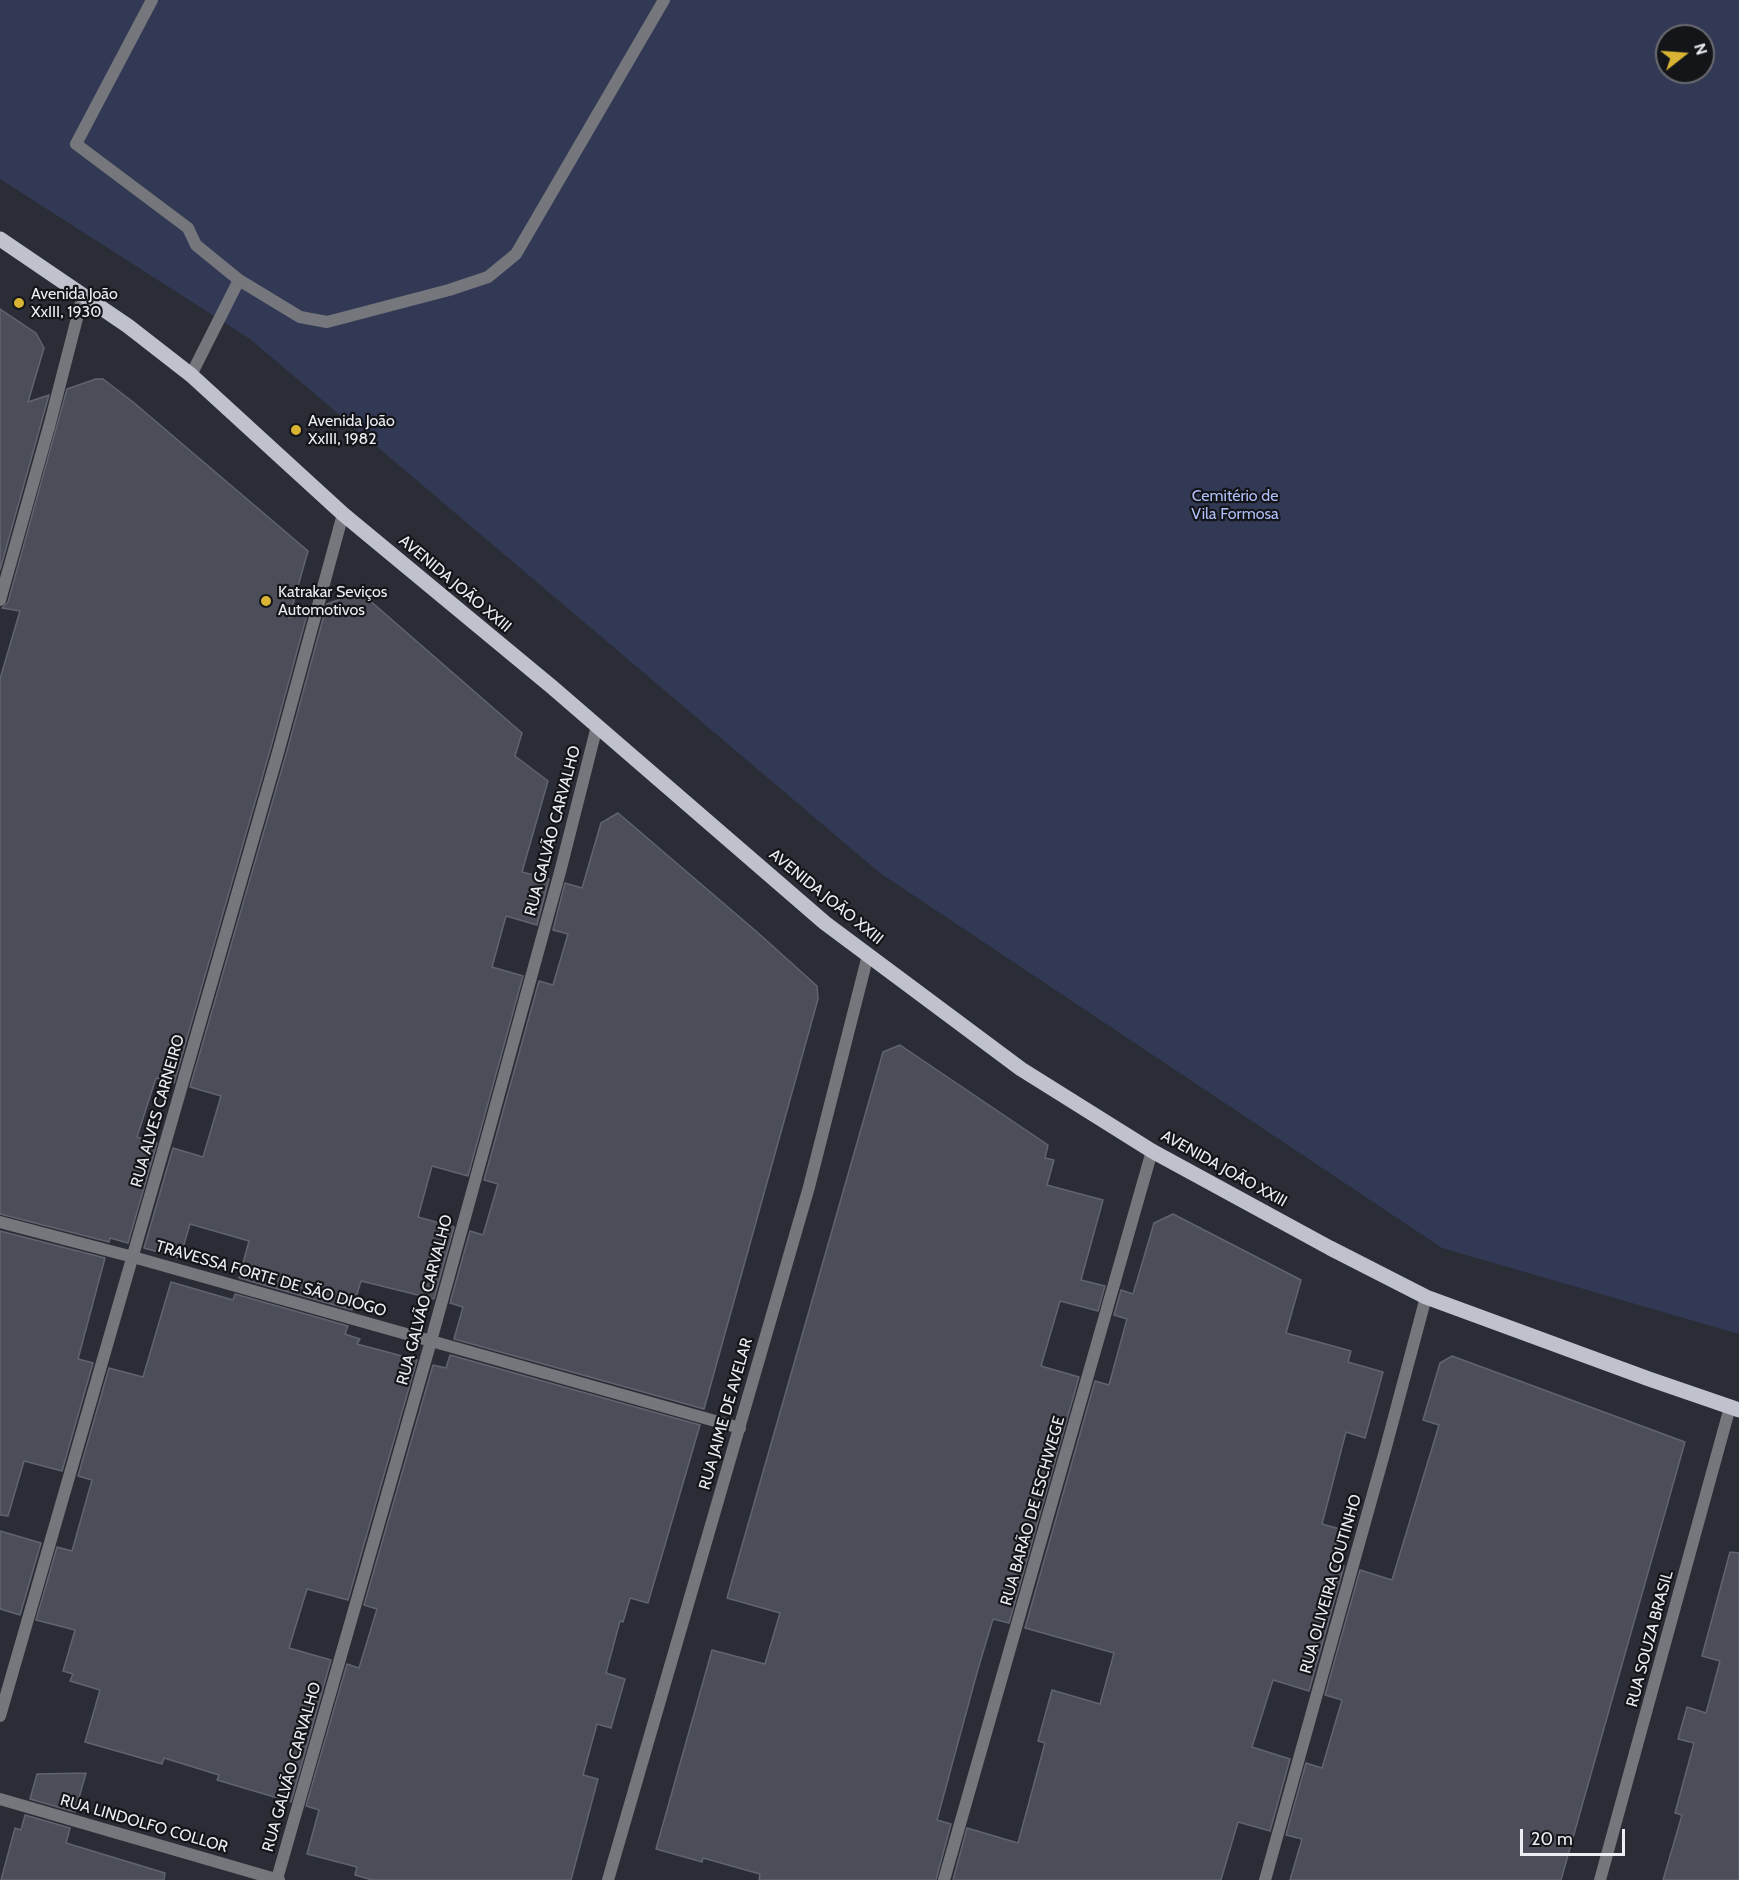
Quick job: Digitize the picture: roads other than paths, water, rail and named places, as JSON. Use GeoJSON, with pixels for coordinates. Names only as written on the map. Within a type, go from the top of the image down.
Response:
{"type":"FeatureCollection","features":[{"type":"Feature","properties":{"kind":"main road","name":"AVENIDA JOÃO XXIII"},"geometry":{"type":"LineString","coordinates":[[0,239],[128,326],[191,375],[343,514],[597,726],[825,923],[1021,1069],[1152,1151],[1330,1248],[1426,1297],[1734,1408]]}},
{"type":"Feature","properties":{"kind":"street"},"geometry":{"type":"LineString","coordinates":[[152,0],[76,144],[188,228],[196,245],[239,280],[300,317],[327,322],[449,290],[488,277],[516,254],[664,0]]}},
{"type":"Feature","properties":{"kind":"street"},"geometry":{"type":"LineString","coordinates":[[191,375],[239,280]]}},
{"type":"Feature","properties":{"kind":"street"},"geometry":{"type":"LineString","coordinates":[[0,600],[83,296]]}},
{"type":"Feature","properties":{"kind":"street","name":"RUA ALVES CARNEIRO"},"geometry":{"type":"LineString","coordinates":[[0,1716],[279,749],[343,514]]}},
{"type":"Feature","properties":{"kind":"street","name":"RUA GALVÃO CARVALHO"},"geometry":{"type":"LineString","coordinates":[[278,1880],[431,1341],[560,872],[597,726]]}},
{"type":"Feature","properties":{"kind":"street","name":"RUA JAIME DE AVELAR"},"geometry":{"type":"LineString","coordinates":[[608,1880],[809,1187],[868,955]]}},
{"type":"Feature","properties":{"kind":"street","name":"RUA BARÃO DE ESCHWEGE"},"geometry":{"type":"LineString","coordinates":[[944,1880],[1152,1151]]}},
{"type":"Feature","properties":{"kind":"street","name":"TRAVESSA FORTE DE SÃO DIOGO"},"geometry":{"type":"LineString","coordinates":[[0,1222],[133,1257],[740,1428]]}},
{"type":"Feature","properties":{"kind":"street","name":"RUA OLIVEIRA COUTINHO"},"geometry":{"type":"LineString","coordinates":[[1265,1880],[1426,1297]]}},
{"type":"Feature","properties":{"kind":"street","name":"RUA SOUZA BRASIL"},"geometry":{"type":"LineString","coordinates":[[1600,1880],[1734,1408]]}},
{"type":"Feature","properties":{"kind":"street","name":"RUA LINDOLFO COLLOR"},"geometry":{"type":"LineString","coordinates":[[0,1799],[278,1880]]}},
{"type":"Feature","properties":{"kind":"place","name":"Avenida João XxIII, 1930"},"geometry":{"type":"Point","coordinates":[19,303]}},
{"type":"Feature","properties":{"kind":"place","name":"Avenida João XxIII, 1982"},"geometry":{"type":"Point","coordinates":[296,430]}},
{"type":"Feature","properties":{"kind":"place","name":"Katrakar Seviços Automotivos"},"geometry":{"type":"Point","coordinates":[266,601]}},
{"type":"Feature","properties":{"kind":"park label","name":"Cemitério de Vila Formosa"},"geometry":{"type":"Point","coordinates":[1235,505]}}]}
